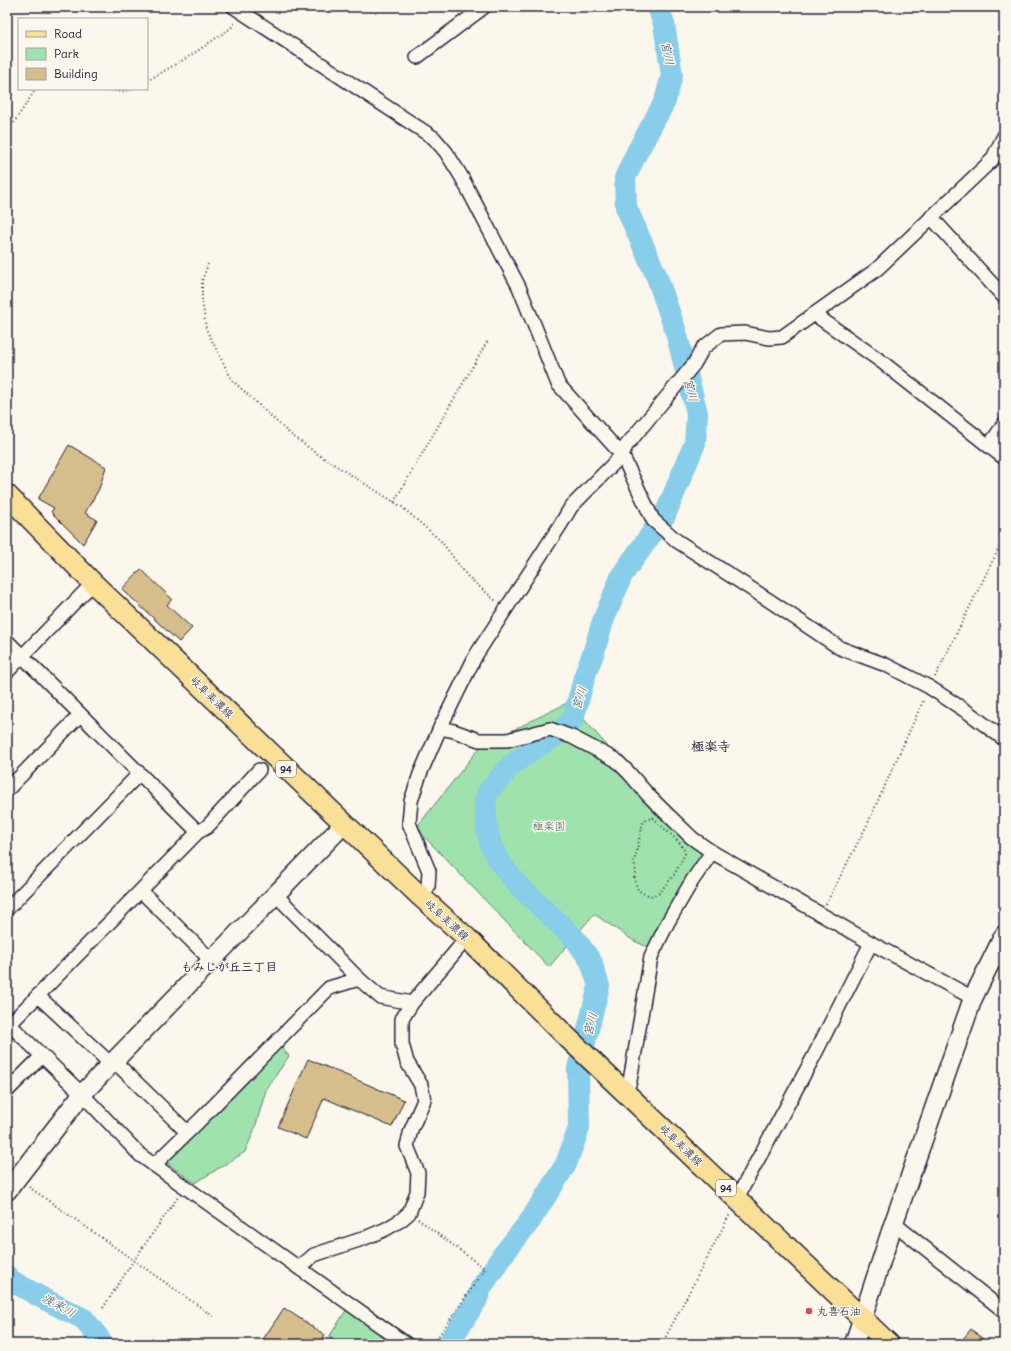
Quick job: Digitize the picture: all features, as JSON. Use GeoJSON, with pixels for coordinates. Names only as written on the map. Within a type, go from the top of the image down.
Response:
{"type":"FeatureCollection","features":[{"type":"Feature","properties":{"kind":"main road","name":"岐阜美濃線"},"geometry":{"type":"LineString","coordinates":[[7,495],[93,583],[344,824],[467,938],[569,1039],[889,1344]]}},
{"type":"Feature","properties":{"kind":"street"},"geometry":{"type":"LineString","coordinates":[[417,57],[484,7]]}},
{"type":"Feature","properties":{"kind":"street"},"geometry":{"type":"LineString","coordinates":[[241,9],[434,138],[446,152],[461,176],[519,287],[558,384],[622,455],[653,520],[677,541],[840,648],[886,665],[929,687],[969,713],[1004,739]]}},
{"type":"Feature","properties":{"kind":"street"},"geometry":{"type":"LineString","coordinates":[[419,895],[428,887],[429,871],[409,823],[411,801],[420,774],[440,728],[476,655],[562,524],[571,507],[622,455],[626,446],[694,364],[704,348],[721,334],[745,333],[768,338],[782,337],[876,270],[992,160],[1004,136]]}},
{"type":"Feature","properties":{"kind":"street"},"geometry":{"type":"LineString","coordinates":[[931,217],[1004,297]]}},
{"type":"Feature","properties":{"kind":"street"},"geometry":{"type":"LineString","coordinates":[[814,314],[882,362],[1004,458]]}},
{"type":"Feature","properties":{"kind":"street"},"geometry":{"type":"LineString","coordinates":[[989,446],[1004,424]]}},
{"type":"Feature","properties":{"kind":"street"},"geometry":{"type":"LineString","coordinates":[[7,672],[93,583]]}},
{"type":"Feature","properties":{"kind":"street"},"geometry":{"type":"LineString","coordinates":[[7,641],[198,832]]}},
{"type":"Feature","properties":{"kind":"street"},"geometry":{"type":"LineString","coordinates":[[7,790],[80,715]]}},
{"type":"Feature","properties":{"kind":"street"},"geometry":{"type":"LineString","coordinates":[[440,728],[454,730],[479,740],[507,740],[550,729],[572,737],[616,760],[648,796],[692,838],[712,852],[871,943],[973,998]]}},
{"type":"Feature","properties":{"kind":"street"},"geometry":{"type":"LineString","coordinates":[[259,770],[207,827],[198,832],[38,996],[8,1024],[82,1094],[140,1155],[186,1186],[406,1344]]}},
{"type":"Feature","properties":{"kind":"street"},"geometry":{"type":"LineString","coordinates":[[7,909],[139,774]]}},
{"type":"Feature","properties":{"kind":"street"},"geometry":{"type":"LineString","coordinates":[[12,1184],[82,1094],[344,824]]}},
{"type":"Feature","properties":{"kind":"street"},"geometry":{"type":"LineString","coordinates":[[626,1092],[630,1081],[651,957],[668,922],[692,881],[712,852]]}},
{"type":"Feature","properties":{"kind":"street"},"geometry":{"type":"LineString","coordinates":[[141,891],[211,960]]}},
{"type":"Feature","properties":{"kind":"street"},"geometry":{"type":"LineString","coordinates":[[276,895],[359,979],[380,997],[412,1003]]}},
{"type":"Feature","properties":{"kind":"street"},"geometry":{"type":"LineString","coordinates":[[854,1344],[973,998],[1004,936]]}},
{"type":"Feature","properties":{"kind":"street"},"geometry":{"type":"LineString","coordinates":[[299,1268],[314,1255],[365,1238],[386,1229],[401,1220],[409,1212],[417,1192],[418,1173],[407,1146],[411,1130],[424,1100],[421,1084],[406,1062],[402,1044],[402,1019],[412,1003],[467,938]]}},
{"type":"Feature","properties":{"kind":"street"},"geometry":{"type":"LineString","coordinates":[[737,1198],[810,1063],[871,943]]}},
{"type":"Feature","properties":{"kind":"street"},"geometry":{"type":"LineString","coordinates":[[154,1165],[329,988],[359,979]]}},
{"type":"Feature","properties":{"kind":"street"},"geometry":{"type":"LineString","coordinates":[[38,996],[187,1132]]}},
{"type":"Feature","properties":{"kind":"street"},"geometry":{"type":"LineString","coordinates":[[7,1091],[42,1056]]}},
{"type":"Feature","properties":{"kind":"street"},"geometry":{"type":"LineString","coordinates":[[894,1226],[901,1229],[1004,1311]]}},
{"type":"Feature","properties":{"kind":"path"},"geometry":{"type":"LineString","coordinates":[[148,80],[190,56],[231,28],[241,9]]}},
{"type":"Feature","properties":{"kind":"path"},"geometry":{"type":"LineString","coordinates":[[7,133],[35,90]]}},
{"type":"Feature","properties":{"kind":"path"},"geometry":{"type":"LineString","coordinates":[[111,90],[120,92],[128,90]]}},
{"type":"Feature","properties":{"kind":"path"},"geometry":{"type":"LineString","coordinates":[[208,264],[202,281],[202,299],[206,329],[232,380],[290,434],[319,455],[402,507],[441,541],[467,576],[505,609]]}},
{"type":"Feature","properties":{"kind":"path"},"geometry":{"type":"LineString","coordinates":[[394,502],[488,342]]}},
{"type":"Feature","properties":{"kind":"path"},"geometry":{"type":"LineString","coordinates":[[820,914],[868,823],[929,687],[998,550],[1004,543]]}},
{"type":"Feature","properties":{"kind":"path"},"geometry":{"type":"LineString","coordinates":[[655,819],[678,842],[685,851],[685,854],[669,882],[659,893],[652,896],[642,894],[638,890],[634,879],[636,873],[634,862],[643,823],[645,820],[655,819]]}},
{"type":"Feature","properties":{"kind":"path"},"geometry":{"type":"LineString","coordinates":[[12,1184],[134,1260],[213,1316]]}},
{"type":"Feature","properties":{"kind":"path"},"geometry":{"type":"LineString","coordinates":[[102,1308],[186,1186]]}},
{"type":"Feature","properties":{"kind":"path"},"geometry":{"type":"LineString","coordinates":[[662,1344],[737,1198]]}},
{"type":"Feature","properties":{"kind":"path"},"geometry":{"type":"LineString","coordinates":[[409,1212],[485,1269],[433,1344]]}},
{"type":"Feature","properties":{"kind":"green space","name":"極楽園"},"geometry":{"type":"Polygon","coordinates":[[[569,702],[662,809],[712,852],[655,950],[634,941],[594,914],[549,967],[416,828],[481,746],[569,702]]]}},
{"type":"Feature","properties":{"kind":"green space"},"geometry":{"type":"Polygon","coordinates":[[[280,1046],[289,1056],[266,1090],[255,1128],[245,1152],[195,1183],[167,1163],[202,1125],[280,1046]]]}},
{"type":"Feature","properties":{"kind":"green space"},"geometry":{"type":"Polygon","coordinates":[[[354,1298],[420,1344],[339,1344],[329,1337],[354,1298]]]}},
{"type":"Feature","properties":{"kind":"building"},"geometry":{"type":"Polygon","coordinates":[[[69,445],[106,467],[99,489],[85,513],[97,520],[83,544],[51,512],[54,508],[38,499],[69,445]]]}},
{"type":"Feature","properties":{"kind":"building"},"geometry":{"type":"Polygon","coordinates":[[[141,569],[172,599],[167,605],[192,628],[179,642],[122,589],[141,569]]]}},
{"type":"Feature","properties":{"kind":"building"},"geometry":{"type":"Polygon","coordinates":[[[308,1059],[404,1100],[392,1127],[324,1098],[306,1139],[278,1127],[308,1059]]]}},
{"type":"Feature","properties":{"kind":"building"},"geometry":{"type":"Polygon","coordinates":[[[284,1308],[325,1335],[319,1344],[260,1344],[284,1308]]]}},
{"type":"Feature","properties":{"kind":"building"},"geometry":{"type":"Polygon","coordinates":[[[971,1329],[989,1344],[959,1344],[971,1329]]]}},
{"type":"Feature","properties":{"kind":"waterway","name":"宮川"},"geometry":{"type":"LineString","coordinates":[[448,1344],[476,1301],[481,1288],[502,1256],[530,1221],[566,1164],[579,1128],[578,1069],[599,986],[592,963],[576,940],[516,883],[500,863],[491,846],[487,828],[485,802],[488,792],[511,765],[560,733],[573,719],[586,672],[603,621],[622,575],[665,515],[695,443],[697,413],[676,332],[657,277],[626,207],[625,178],[636,154],[665,101],[672,75],[664,24],[658,7]]}},
{"type":"Feature","properties":{"kind":"waterway","name":"渡来川"},"geometry":{"type":"LineString","coordinates":[[7,1276],[12,1281],[44,1299],[84,1319],[102,1344]]}},
{"type":"Feature","properties":{"kind":"place","name":"丸喜石油"},"geometry":{"type":"Point","coordinates":[809,1311]}},
{"type":"Feature","properties":{"kind":"district","name":"極楽寺"},"geometry":{"type":"Point","coordinates":[711,746]}},
{"type":"Feature","properties":{"kind":"district","name":"もみじが丘三丁目"},"geometry":{"type":"Point","coordinates":[229,966]}}]}
